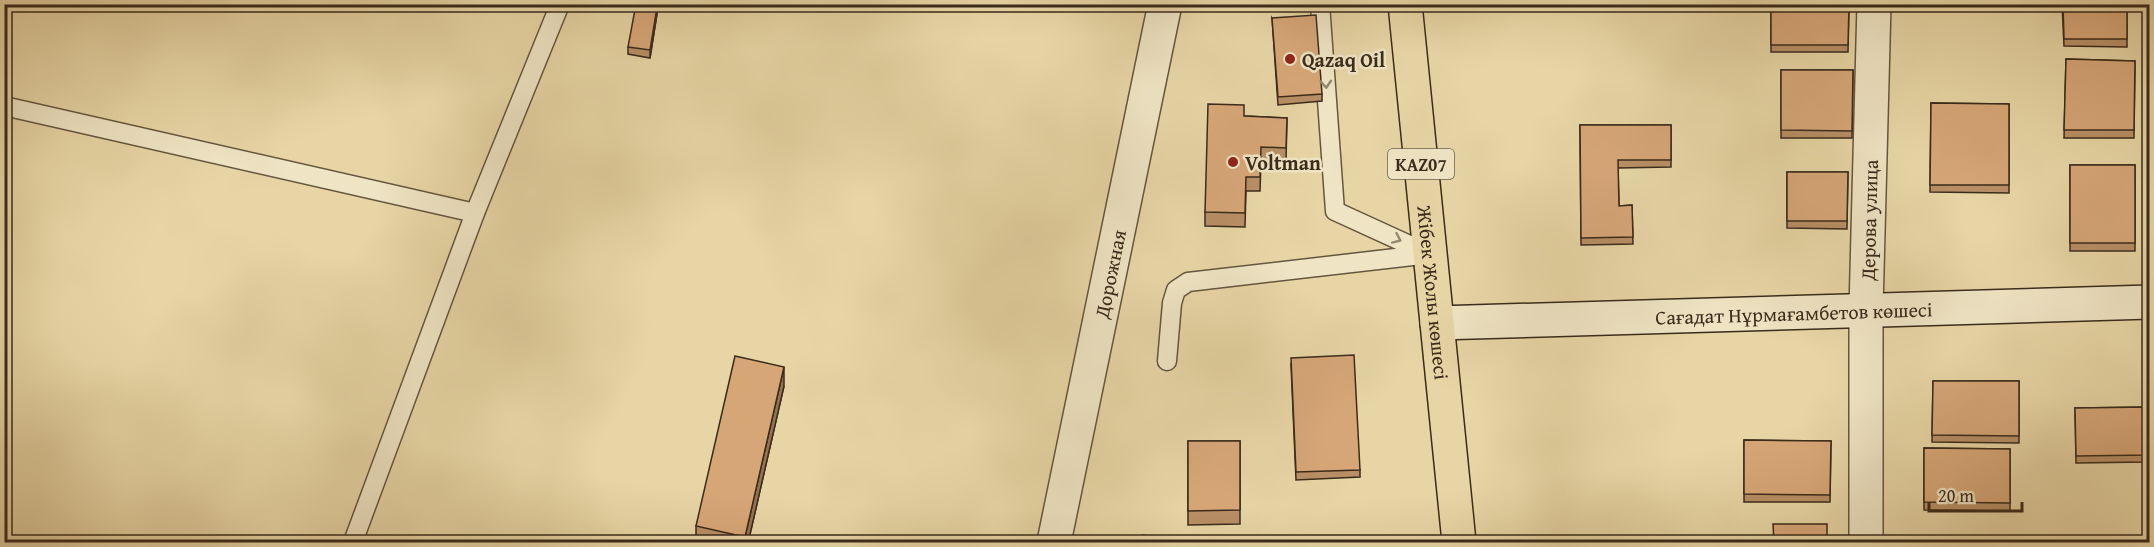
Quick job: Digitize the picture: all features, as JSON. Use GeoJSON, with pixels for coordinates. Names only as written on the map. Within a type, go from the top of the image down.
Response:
{"type":"FeatureCollection","features":[{"type":"Feature","properties":{"kind":"highway","name":"Жібек Жолы көшесі"},"geometry":{"type":"LineString","coordinates":[[1405,4],[1459,543]]}},
{"type":"Feature","properties":{"kind":"street","name":"Дорожная"},"geometry":{"type":"LineString","coordinates":[[1054,543],[1165,4]]}},
{"type":"Feature","properties":{"kind":"street","name":"Дерова улица"},"geometry":{"type":"LineString","coordinates":[[1866,543],[1866,309],[1874,4]]}},
{"type":"Feature","properties":{"kind":"street","name":"Сағадат Нұрмағамбетов көшесі"},"geometry":{"type":"LineString","coordinates":[[1437,323],[2150,302]]}},
{"type":"Feature","properties":{"kind":"lane"},"geometry":{"type":"LineString","coordinates":[[353,543],[475,213],[560,4]]}},
{"type":"Feature","properties":{"kind":"lane"},"geometry":{"type":"LineString","coordinates":[[1320,4],[1335,211],[1430,254]]}},
{"type":"Feature","properties":{"kind":"lane"},"geometry":{"type":"LineString","coordinates":[[4,106],[475,213]]}},
{"type":"Feature","properties":{"kind":"lane"},"geometry":{"type":"LineString","coordinates":[[1167,361],[1174,297],[1176,290],[1188,282],[1430,254]]}},
{"type":"Feature","properties":{"kind":"building"},"geometry":{"type":"Polygon","coordinates":[[[636,4],[657,7],[650,50],[628,47],[636,4]]]}},
{"type":"Feature","properties":{"kind":"building"},"geometry":{"type":"Polygon","coordinates":[[[1771,4],[1849,4],[1848,45],[1771,45],[1771,4]]]}},
{"type":"Feature","properties":{"kind":"building"},"geometry":{"type":"Polygon","coordinates":[[[2063,4],[2127,4],[2127,39],[2064,39],[2063,4]]]}},
{"type":"Feature","properties":{"kind":"building"},"geometry":{"type":"Polygon","coordinates":[[[1316,15],[1322,94],[1278,97],[1272,18],[1316,15]]]}},
{"type":"Feature","properties":{"kind":"building"},"geometry":{"type":"Polygon","coordinates":[[[2066,59],[2135,61],[2134,130],[2064,130],[2066,59]]]}},
{"type":"Feature","properties":{"kind":"building"},"geometry":{"type":"Polygon","coordinates":[[[1781,70],[1853,70],[1852,131],[1781,130],[1781,70]]]}},
{"type":"Feature","properties":{"kind":"building"},"geometry":{"type":"Polygon","coordinates":[[[1931,103],[2009,104],[2009,185],[1930,185],[1931,103]]]}},
{"type":"Feature","properties":{"kind":"building"},"geometry":{"type":"Polygon","coordinates":[[[1208,104],[1244,105],[1244,116],[1287,118],[1286,148],[1261,147],[1260,177],[1246,177],[1245,213],[1205,212],[1208,104]]]}},
{"type":"Feature","properties":{"kind":"building"},"geometry":{"type":"Polygon","coordinates":[[[1580,125],[1671,125],[1671,160],[1618,160],[1619,206],[1632,205],[1633,237],[1581,238],[1580,125]]]}},
{"type":"Feature","properties":{"kind":"building"},"geometry":{"type":"Polygon","coordinates":[[[2070,165],[2135,165],[2135,243],[2070,243],[2070,165]]]}},
{"type":"Feature","properties":{"kind":"building"},"geometry":{"type":"Polygon","coordinates":[[[1787,172],[1848,172],[1847,221],[1787,221],[1787,172]]]}},
{"type":"Feature","properties":{"kind":"building"},"geometry":{"type":"Polygon","coordinates":[[[1354,355],[1360,470],[1296,472],[1291,358],[1354,355]]]}},
{"type":"Feature","properties":{"kind":"building"},"geometry":{"type":"Polygon","coordinates":[[[735,356],[784,367],[745,537],[696,526],[735,356]]]}},
{"type":"Feature","properties":{"kind":"building"},"geometry":{"type":"Polygon","coordinates":[[[1933,381],[2019,381],[2019,436],[1932,435],[1933,381]]]}},
{"type":"Feature","properties":{"kind":"building"},"geometry":{"type":"Polygon","coordinates":[[[2147,407],[2148,455],[2076,456],[2075,408],[2147,407]]]}},
{"type":"Feature","properties":{"kind":"building"},"geometry":{"type":"Polygon","coordinates":[[[1744,440],[1831,441],[1830,495],[1744,494],[1744,440]]]}},
{"type":"Feature","properties":{"kind":"building"},"geometry":{"type":"Polygon","coordinates":[[[1188,441],[1240,441],[1240,510],[1188,511],[1188,441]]]}},
{"type":"Feature","properties":{"kind":"building"},"geometry":{"type":"Polygon","coordinates":[[[1924,448],[2010,449],[2010,503],[1924,502],[1924,448]]]}},
{"type":"Feature","properties":{"kind":"building"},"geometry":{"type":"Polygon","coordinates":[[[1773,524],[1827,524],[1827,543],[1774,543],[1773,524]]]}},
{"type":"Feature","properties":{"kind":"building"},"geometry":{"type":"Polygon","coordinates":[[[1143,535],[1184,543],[1142,543],[1143,535]]]}},
{"type":"Feature","properties":{"kind":"building"},"geometry":{"type":"Polygon","coordinates":[[[2150,542],[2150,543],[2101,543],[2150,542]]]}},
{"type":"Feature","properties":{"kind":"place","name":"Qazaq Oil"},"geometry":{"type":"Point","coordinates":[1290,59]}},
{"type":"Feature","properties":{"kind":"place","name":"Voltman"},"geometry":{"type":"Point","coordinates":[1233,162]}}]}
